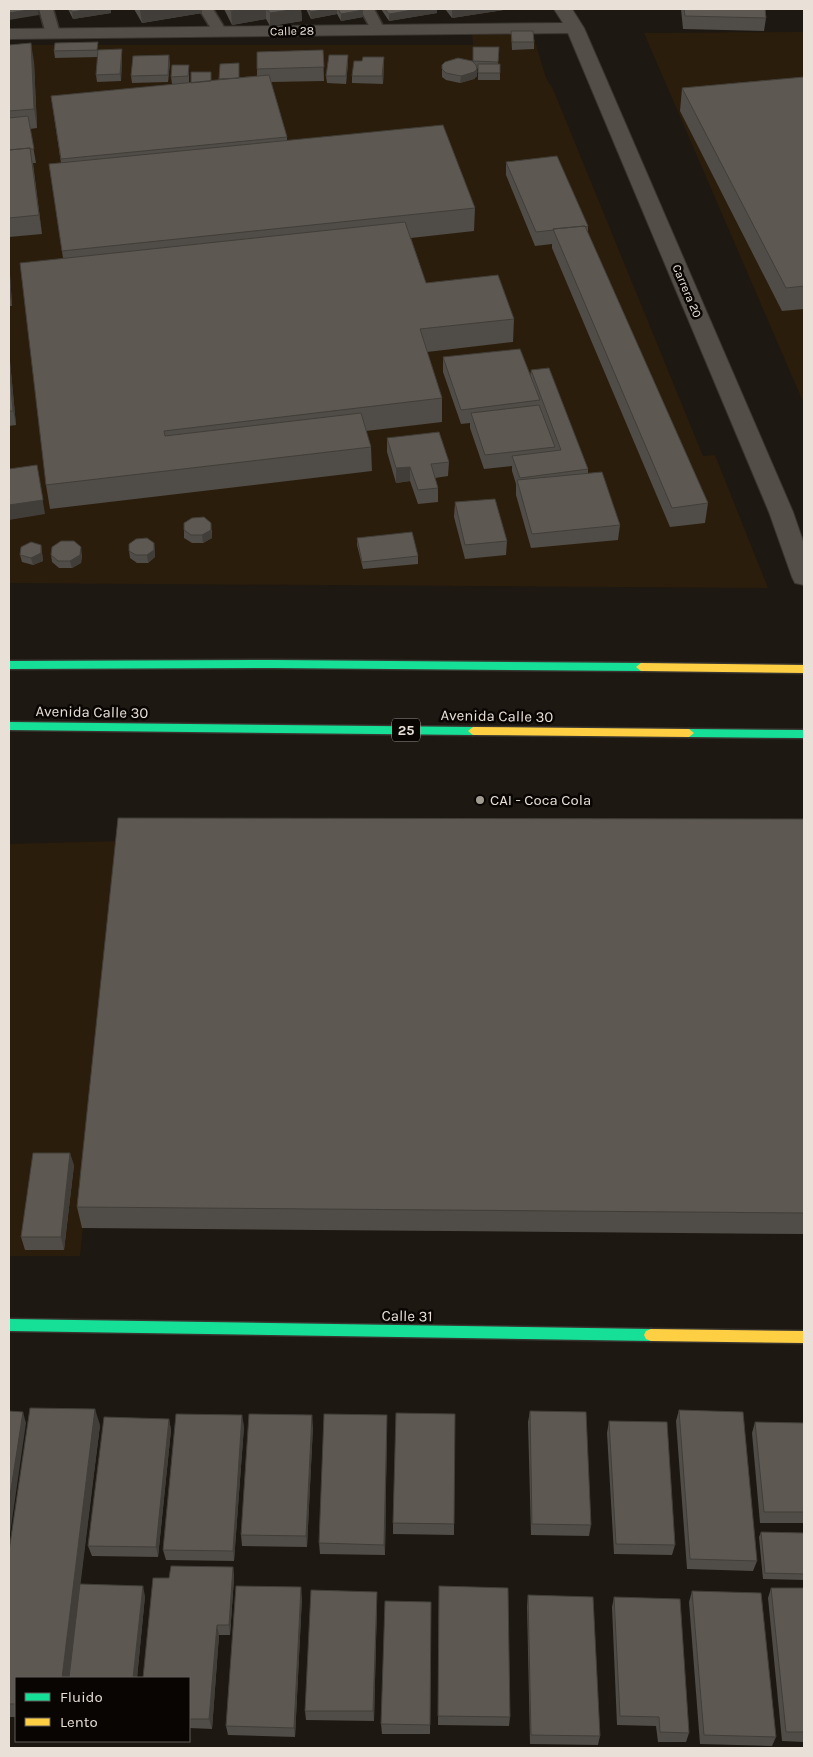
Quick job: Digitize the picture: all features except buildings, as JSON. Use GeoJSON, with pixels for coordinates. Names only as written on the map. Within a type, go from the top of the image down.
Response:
{"type":"FeatureCollection","features":[{"type":"Feature","properties":{"kind":"main road"},"geometry":{"type":"LineString","coordinates":[[9,665],[273,664],[804,669]]}},
{"type":"Feature","properties":{"kind":"main road","name":"Avenida Calle 30"},"geometry":{"type":"LineString","coordinates":[[9,726],[804,734]]}},
{"type":"Feature","properties":{"kind":"main road","name":"Calle 31"},"geometry":{"type":"LineString","coordinates":[[9,1324],[804,1338]]}},
{"type":"Feature","properties":{"kind":"street","name":"Carrera 20"},"geometry":{"type":"LineString","coordinates":[[563,9],[575,28],[781,512],[804,576]]}},
{"type":"Feature","properties":{"kind":"street","name":"Calle 28"},"geometry":{"type":"LineString","coordinates":[[9,34],[575,28]]}},
{"type":"Feature","properties":{"kind":"lane"},"geometry":{"type":"LineString","coordinates":[[46,9],[53,34]]}},
{"type":"Feature","properties":{"kind":"lane"},"geometry":{"type":"LineString","coordinates":[[206,9],[220,32]]}},
{"type":"Feature","properties":{"kind":"lane"},"geometry":{"type":"LineString","coordinates":[[366,9],[378,30]]}},
{"type":"Feature","properties":{"kind":"shaded area"},"geometry":{"type":"Polygon","coordinates":[[[804,32],[804,404],[644,33],[804,32]]]}},
{"type":"Feature","properties":{"kind":"shaded area"},"geometry":{"type":"Polygon","coordinates":[[[472,34],[533,35],[546,78],[553,89],[703,456],[715,455],[768,588],[9,583],[9,45],[473,45],[472,34]]]}},
{"type":"Feature","properties":{"kind":"shaded area"},"geometry":{"type":"Polygon","coordinates":[[[122,841],[80,1256],[9,1256],[9,844],[122,841]]]}},
{"type":"Feature","properties":{"kind":"traffic: fast"},"geometry":{"type":"LineString","coordinates":[[9,665],[273,664],[641,667]]}},
{"type":"Feature","properties":{"kind":"traffic: fast"},"geometry":{"type":"LineString","coordinates":[[9,726],[473,731]]}},
{"type":"Feature","properties":{"kind":"traffic: fast"},"geometry":{"type":"LineString","coordinates":[[689,733],[804,734]]}},
{"type":"Feature","properties":{"kind":"traffic: fast"},"geometry":{"type":"LineString","coordinates":[[9,1325],[651,1335]]}},
{"type":"Feature","properties":{"kind":"traffic: slow"},"geometry":{"type":"LineString","coordinates":[[641,667],[804,669]]}},
{"type":"Feature","properties":{"kind":"traffic: slow"},"geometry":{"type":"LineString","coordinates":[[473,731],[689,733]]}},
{"type":"Feature","properties":{"kind":"traffic: slow"},"geometry":{"type":"LineString","coordinates":[[651,1335],[804,1337]]}},
{"type":"Feature","properties":{"kind":"place","name":"CAI - Coca Cola"},"geometry":{"type":"Point","coordinates":[480,800]}}]}
